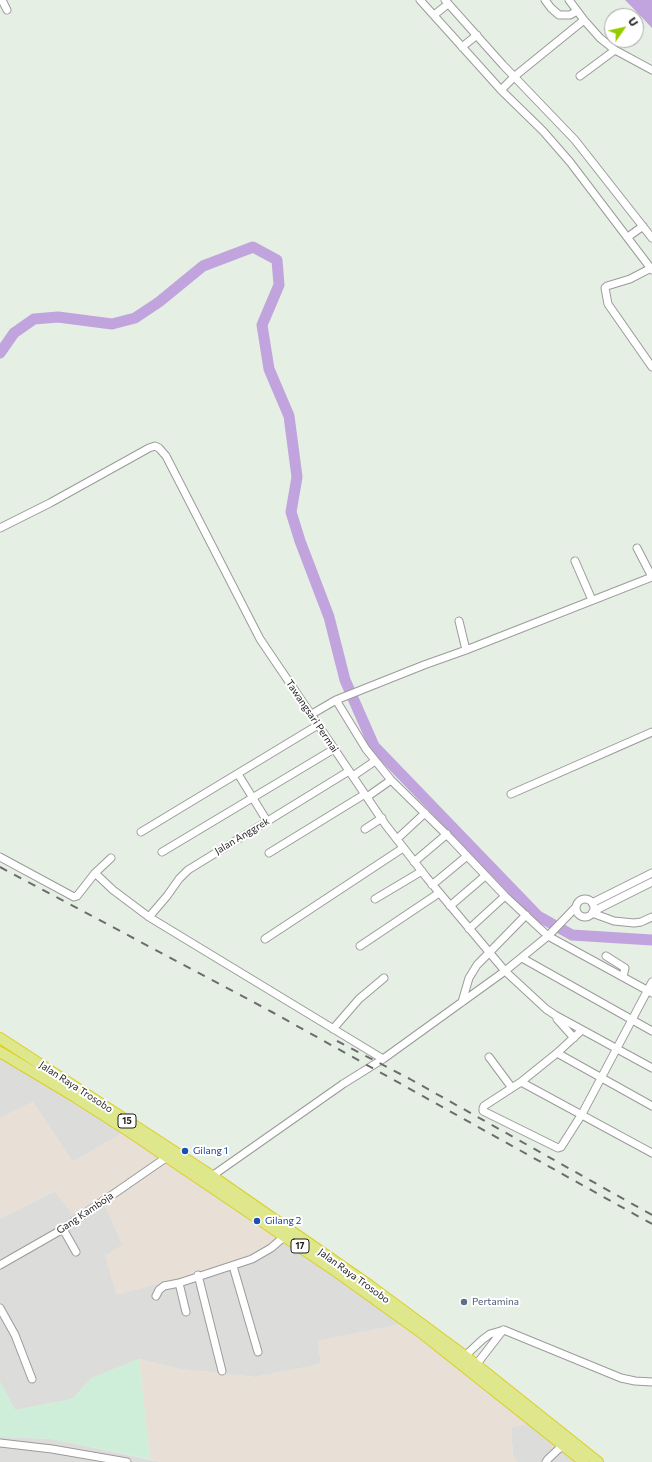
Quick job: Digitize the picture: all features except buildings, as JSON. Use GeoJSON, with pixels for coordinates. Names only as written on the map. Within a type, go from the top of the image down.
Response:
{"type":"FeatureCollection","features":[{"type":"Feature","properties":{"kind":"highway","name":"Jalan Raya Trosobo"},"geometry":{"type":"LineString","coordinates":[[0,1038],[212,1176],[369,1285],[465,1356],[598,1462]]}},
{"type":"Feature","properties":{"kind":"highway","name":"Jalan Raya Trosobo"},"geometry":{"type":"LineString","coordinates":[[0,1052],[72,1095],[285,1236],[423,1334],[584,1462]]}},
{"type":"Feature","properties":{"kind":"street"},"geometry":{"type":"LineString","coordinates":[[2,0],[7,10]]}},
{"type":"Feature","properties":{"kind":"street"},"geometry":{"type":"LineString","coordinates":[[420,0],[565,156],[629,236],[651,269],[605,288],[608,304],[652,367]]}},
{"type":"Feature","properties":{"kind":"street"},"geometry":{"type":"LineString","coordinates":[[545,0],[559,15],[570,15],[577,11]]}},
{"type":"Feature","properties":{"kind":"street"},"geometry":{"type":"LineString","coordinates":[[569,0],[600,38],[615,50],[652,70]]}},
{"type":"Feature","properties":{"kind":"street"},"geometry":{"type":"LineString","coordinates":[[435,15],[446,3],[475,37],[575,140],[652,238]]}},
{"type":"Feature","properties":{"kind":"street"},"geometry":{"type":"LineString","coordinates":[[503,89],[515,77],[584,20]]}},
{"type":"Feature","properties":{"kind":"street"},"geometry":{"type":"LineString","coordinates":[[463,47],[475,37]]}},
{"type":"Feature","properties":{"kind":"street"},"geometry":{"type":"LineString","coordinates":[[580,76],[615,50]]}},
{"type":"Feature","properties":{"kind":"street"},"geometry":{"type":"LineString","coordinates":[[629,236],[642,227]]}},
{"type":"Feature","properties":{"kind":"street","name":"Tawangsari Permai"},"geometry":{"type":"LineString","coordinates":[[0,528],[50,503],[149,448],[157,447],[166,456],[260,638],[351,774],[403,848],[469,929],[505,971],[532,997],[555,1015]]}},
{"type":"Feature","properties":{"kind":"street"},"geometry":{"type":"LineString","coordinates":[[312,714],[338,699],[652,577],[638,548]]}},
{"type":"Feature","properties":{"kind":"street"},"geometry":{"type":"LineString","coordinates":[[575,561],[592,600]]}},
{"type":"Feature","properties":{"kind":"street"},"geometry":{"type":"LineString","coordinates":[[458,621],[466,650]]}},
{"type":"Feature","properties":{"kind":"street"},"geometry":{"type":"LineString","coordinates":[[338,699],[366,750],[391,780],[446,834],[505,896],[550,934],[650,992]]}},
{"type":"Feature","properties":{"kind":"street"},"geometry":{"type":"LineString","coordinates":[[141,832],[318,725]]}},
{"type":"Feature","properties":{"kind":"street"},"geometry":{"type":"LineString","coordinates":[[511,794],[652,732]]}},
{"type":"Feature","properties":{"kind":"street"},"geometry":{"type":"LineString","coordinates":[[162,852],[334,749]]}},
{"type":"Feature","properties":{"kind":"street","name":"Jalan Anggrek"},"geometry":{"type":"LineString","coordinates":[[149,917],[188,870],[267,821],[375,761]]}},
{"type":"Feature","properties":{"kind":"street"},"geometry":{"type":"LineString","coordinates":[[238,774],[267,821]]}},
{"type":"Feature","properties":{"kind":"street"},"geometry":{"type":"LineString","coordinates":[[268,852],[391,780]]}},
{"type":"Feature","properties":{"kind":"street"},"geometry":{"type":"LineString","coordinates":[[397,839],[425,814]]}},
{"type":"Feature","properties":{"kind":"street"},"geometry":{"type":"LineString","coordinates":[[365,829],[382,818]]}},
{"type":"Feature","properties":{"kind":"street"},"geometry":{"type":"LineString","coordinates":[[414,862],[446,834]]}},
{"type":"Feature","properties":{"kind":"street"},"geometry":{"type":"LineString","coordinates":[[265,939],[403,848]]}},
{"type":"Feature","properties":{"kind":"street"},"geometry":{"type":"LineString","coordinates":[[432,885],[467,856]]}},
{"type":"Feature","properties":{"kind":"street"},"geometry":{"type":"LineString","coordinates":[[0,857],[74,897],[77,896],[95,873],[111,858]]}},
{"type":"Feature","properties":{"kind":"street"},"geometry":{"type":"LineString","coordinates":[[375,899],[422,871]]}},
{"type":"Feature","properties":{"kind":"street"},"geometry":{"type":"LineString","coordinates":[[95,873],[113,890],[149,917],[383,1059]]}},
{"type":"Feature","properties":{"kind":"street"},"geometry":{"type":"LineString","coordinates":[[592,903],[652,873]]}},
{"type":"Feature","properties":{"kind":"street"},"geometry":{"type":"LineString","coordinates":[[450,906],[485,876]]}},
{"type":"Feature","properties":{"kind":"street"},"geometry":{"type":"LineString","coordinates":[[565,918],[586,917],[652,882]]}},
{"type":"Feature","properties":{"kind":"street"},"geometry":{"type":"LineString","coordinates":[[360,946],[439,893]]}},
{"type":"Feature","properties":{"kind":"street"},"geometry":{"type":"LineString","coordinates":[[469,929],[505,896]]}},
{"type":"Feature","properties":{"kind":"street"},"geometry":{"type":"LineString","coordinates":[[212,1176],[343,1084],[383,1059],[505,971],[550,934],[576,907],[578,902],[588,900],[592,903]]}},
{"type":"Feature","properties":{"kind":"street"},"geometry":{"type":"LineString","coordinates":[[592,903],[593,912]]}},
{"type":"Feature","properties":{"kind":"street"},"geometry":{"type":"LineString","coordinates":[[576,907],[577,911],[582,917]]}},
{"type":"Feature","properties":{"kind":"street"},"geometry":{"type":"LineString","coordinates":[[593,912],[622,922],[652,924]]}},
{"type":"Feature","properties":{"kind":"street"},"geometry":{"type":"LineString","coordinates":[[462,1002],[471,974],[477,965],[526,915]]}},
{"type":"Feature","properties":{"kind":"street"},"geometry":{"type":"LineString","coordinates":[[640,922],[652,917]]}},
{"type":"Feature","properties":{"kind":"street"},"geometry":{"type":"LineString","coordinates":[[606,956],[625,968],[623,977]]}},
{"type":"Feature","properties":{"kind":"street"},"geometry":{"type":"LineString","coordinates":[[522,958],[652,1031]]}},
{"type":"Feature","properties":{"kind":"street"},"geometry":{"type":"LineString","coordinates":[[333,1029],[359,999],[384,978]]}},
{"type":"Feature","properties":{"kind":"street"},"geometry":{"type":"LineString","coordinates":[[582,1030],[521,1082],[484,1106],[482,1108],[483,1111],[558,1148],[561,1147],[582,1114],[600,1077],[632,1019],[650,992],[652,982]]}},
{"type":"Feature","properties":{"kind":"street"},"geometry":{"type":"LineString","coordinates":[[555,1015],[652,1068]]}},
{"type":"Feature","properties":{"kind":"street"},"geometry":{"type":"LineString","coordinates":[[555,1015],[574,1038]]}},
{"type":"Feature","properties":{"kind":"street"},"geometry":{"type":"LineString","coordinates":[[557,1052],[652,1106]]}},
{"type":"Feature","properties":{"kind":"street"},"geometry":{"type":"LineString","coordinates":[[489,1057],[512,1088]]}},
{"type":"Feature","properties":{"kind":"street"},"geometry":{"type":"LineString","coordinates":[[521,1082],[652,1153]]}},
{"type":"Feature","properties":{"kind":"street","name":"Gang Kamboja"},"geometry":{"type":"LineString","coordinates":[[0,1265],[63,1229],[167,1157]]}},
{"type":"Feature","properties":{"kind":"street"},"geometry":{"type":"LineString","coordinates":[[63,1229],[76,1252]]}},
{"type":"Feature","properties":{"kind":"street"},"geometry":{"type":"LineString","coordinates":[[156,1296],[159,1290],[164,1286],[233,1266],[263,1254],[285,1236]]}},
{"type":"Feature","properties":{"kind":"street"},"geometry":{"type":"LineString","coordinates":[[233,1266],[258,1352]]}},
{"type":"Feature","properties":{"kind":"street"},"geometry":{"type":"LineString","coordinates":[[198,1275],[222,1371]]}},
{"type":"Feature","properties":{"kind":"street"},"geometry":{"type":"LineString","coordinates":[[179,1282],[186,1312]]}},
{"type":"Feature","properties":{"kind":"street"},"geometry":{"type":"LineString","coordinates":[[0,1308],[15,1335],[32,1379]]}},
{"type":"Feature","properties":{"kind":"street"},"geometry":{"type":"LineString","coordinates":[[476,1365],[503,1330]]}},
{"type":"Feature","properties":{"kind":"street"},"geometry":{"type":"LineString","coordinates":[[465,1356],[482,1340],[494,1332],[503,1330],[514,1333],[621,1378],[652,1382]]}},
{"type":"Feature","properties":{"kind":"street"},"geometry":{"type":"LineString","coordinates":[[0,1443],[127,1462]]}},
{"type":"Feature","properties":{"kind":"street"},"geometry":{"type":"LineString","coordinates":[[546,1462],[548,1458],[563,1445]]}},
{"type":"Feature","properties":{"kind":"shaded area"},"geometry":{"type":"Polygon","coordinates":[[[625,0],[652,0],[652,28],[644,20],[644,8],[633,8],[625,0]]]}},
{"type":"Feature","properties":{"kind":"shaded area"},"geometry":{"type":"Polygon","coordinates":[[[0,1057],[122,1133],[73,1162],[33,1102],[0,1118],[0,1057]]]}},
{"type":"Feature","properties":{"kind":"shaded area"},"geometry":{"type":"Polygon","coordinates":[[[33,1102],[73,1162],[122,1133],[282,1239],[261,1257],[116,1295],[105,1255],[122,1245],[101,1197],[72,1214],[54,1191],[0,1219],[0,1118],[33,1102]]]}},
{"type":"Feature","properties":{"kind":"shaded area"},"geometry":{"type":"Polygon","coordinates":[[[55,1191],[101,1197],[123,1245],[282,1239],[401,1324],[318,1341],[321,1364],[255,1377],[180,1369],[139,1359],[92,1378],[72,1399],[15,1410],[0,1382],[0,1219],[55,1191]]]}},
{"type":"Feature","properties":{"kind":"shaded area"},"geometry":{"type":"Polygon","coordinates":[[[401,1324],[527,1424],[511,1427],[513,1457],[517,1462],[161,1462],[150,1459],[139,1359],[180,1369],[255,1377],[321,1364],[318,1341],[401,1324]]]}},
{"type":"Feature","properties":{"kind":"shaded area"},"geometry":{"type":"Polygon","coordinates":[[[527,1424],[575,1462],[517,1462],[513,1457],[511,1427],[527,1424]]]}},
{"type":"Feature","properties":{"kind":"shaded area"},"geometry":{"type":"Polygon","coordinates":[[[0,1437],[52,1439],[161,1462],[0,1462],[0,1437]]]}},
{"type":"Feature","properties":{"kind":"green space"},"geometry":{"type":"Polygon","coordinates":[[[139,1359],[150,1459],[52,1439],[0,1437],[0,1382],[15,1410],[72,1399],[92,1378],[139,1359]]]}},
{"type":"Feature","properties":{"kind":"waterway"},"geometry":{"type":"LineString","coordinates":[[0,353],[14,333],[34,319],[58,317],[112,324],[135,318],[159,302],[203,266],[253,247],[277,260],[279,285],[262,325],[269,369],[289,416],[297,477],[291,512],[300,541],[329,617],[345,680],[374,746],[538,916],[572,935],[652,940]]}},
{"type":"Feature","properties":{"kind":"railway"},"geometry":{"type":"LineString","coordinates":[[0,867],[272,1012],[652,1224]]}},
{"type":"Feature","properties":{"kind":"railway"},"geometry":{"type":"LineString","coordinates":[[337,1041],[410,1079],[652,1215]]}},
{"type":"Feature","properties":{"kind":"place","name":"Gilang 1"},"geometry":{"type":"Point","coordinates":[185,1151]}},
{"type":"Feature","properties":{"kind":"place","name":"Gilang 2"},"geometry":{"type":"Point","coordinates":[257,1221]}},
{"type":"Feature","properties":{"kind":"place","name":"Pertamina"},"geometry":{"type":"Point","coordinates":[464,1302]}}]}
